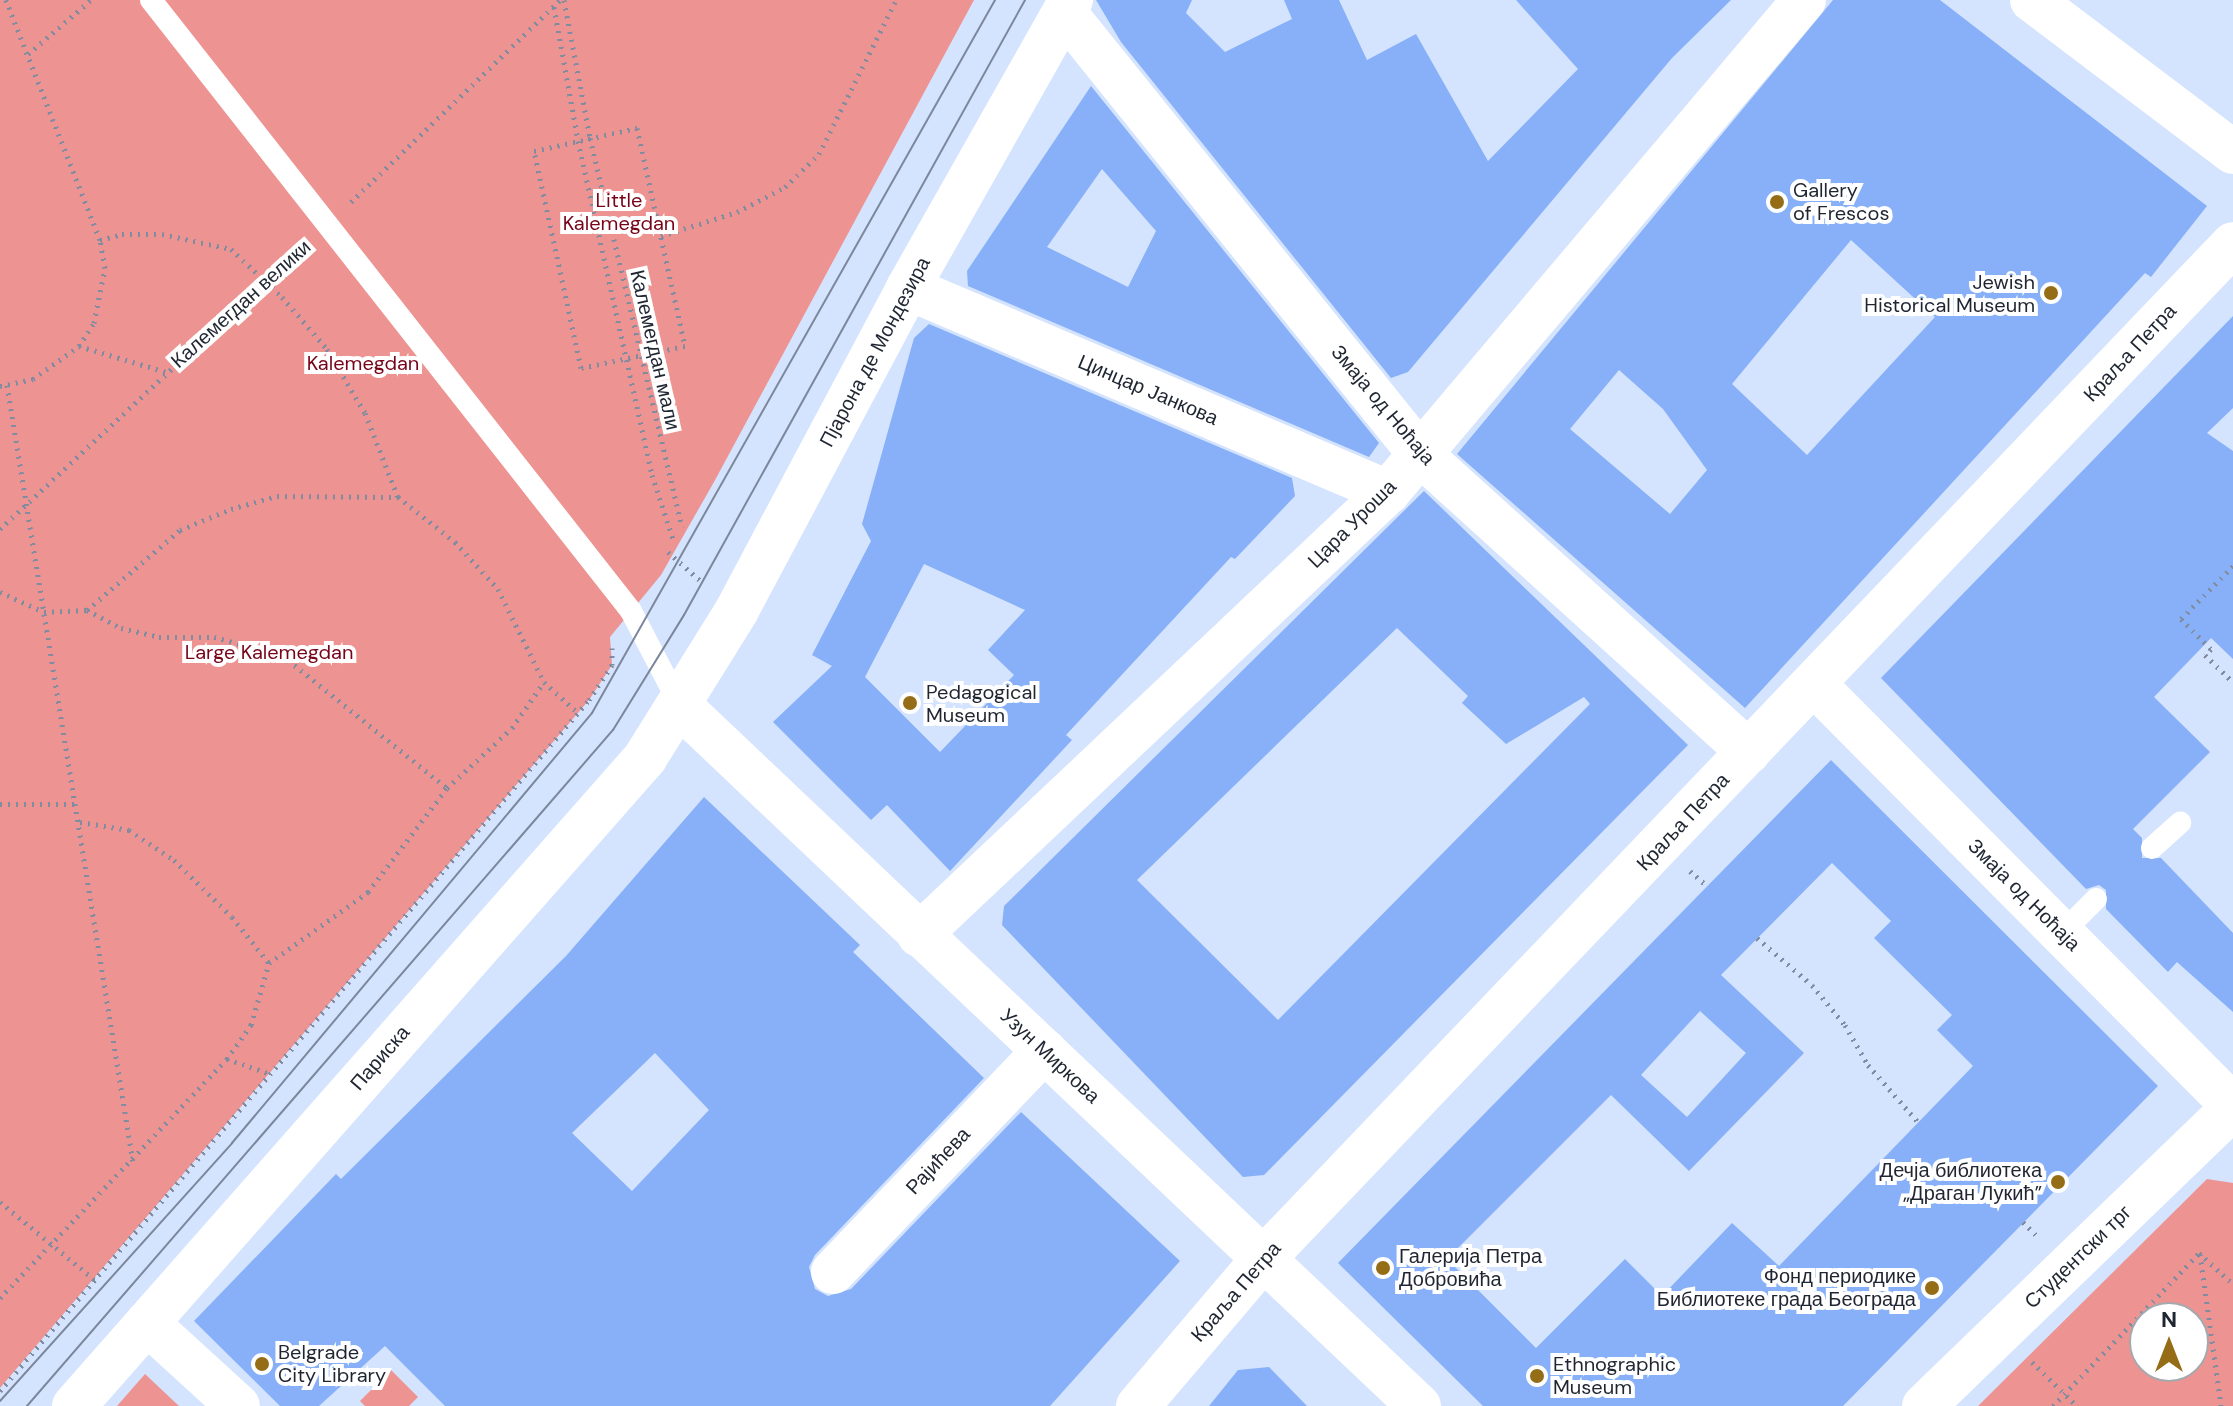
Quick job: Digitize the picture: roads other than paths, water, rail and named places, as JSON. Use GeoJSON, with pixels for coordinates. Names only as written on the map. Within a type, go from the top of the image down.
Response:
{"type":"FeatureCollection","features":[{"type":"Feature","properties":{"kind":"street","name":"Цара Уроша"},"geometry":{"type":"LineString","coordinates":[[919,935],[1388,492],[1804,0]]}},
{"type":"Feature","properties":{"kind":"street"},"geometry":{"type":"LineString","coordinates":[[2032,0],[2233,152]]}},
{"type":"Feature","properties":{"kind":"street","name":"Змаја од Ноћаја"},"geometry":{"type":"LineString","coordinates":[[1068,7],[1419,453],[1749,752]]}},
{"type":"Feature","properties":{"kind":"street","name":"Пјарона де Мондезира"},"geometry":{"type":"LineString","coordinates":[[680,706],[908,288],[1068,7]]}},
{"type":"Feature","properties":{"kind":"street","name":"Краља Петра"},"geometry":{"type":"LineString","coordinates":[[1138,1406],[1265,1257],[1815,685],[2233,244]]}},
{"type":"Feature","properties":{"kind":"street","name":"Цинцар Јанкова"},"geometry":{"type":"LineString","coordinates":[[908,288],[1388,492]]}},
{"type":"Feature","properties":{"kind":"street","name":"Змаја од Ноћаја"},"geometry":{"type":"LineString","coordinates":[[1815,685],[2233,1107]]}},
{"type":"Feature","properties":{"kind":"street","name":"Узун Миркова"},"geometry":{"type":"LineString","coordinates":[[680,706],[1419,1406]]}},
{"type":"Feature","properties":{"kind":"street","name":"Париска"},"geometry":{"type":"LineString","coordinates":[[74,1406],[645,758],[680,706]]}},
{"type":"Feature","properties":{"kind":"street","name":"Рајићева"},"geometry":{"type":"LineString","coordinates":[[833,1272],[1044,1051]]}},
{"type":"Feature","properties":{"kind":"street","name":"Студентски трг"},"geometry":{"type":"LineString","coordinates":[[1924,1406],[2233,1107]]}},
{"type":"Feature","properties":{"kind":"street"},"geometry":{"type":"LineString","coordinates":[[147,1323],[238,1406]]}},
{"type":"Feature","properties":{"kind":"lane","name":"Калемегдан велики"},"geometry":{"type":"LineString","coordinates":[[151,0],[631,611],[680,706]]}},
{"type":"Feature","properties":{"kind":"lane"},"geometry":{"type":"LineString","coordinates":[[2152,848],[2180,823]]}},
{"type":"Feature","properties":{"kind":"lane"},"geometry":{"type":"LineString","coordinates":[[2062,933],[2096,899]]}},
{"type":"Feature","properties":{"kind":"tram line"},"geometry":{"type":"LineString","coordinates":[[0,1401],[232,1143],[592,713],[995,0]]}},
{"type":"Feature","properties":{"kind":"tram line"},"geometry":{"type":"LineString","coordinates":[[27,1406],[613,730],[684,615],[1025,0]]}},
{"type":"Feature","properties":{"kind":"place","name":"Gallery of Frescos"},"geometry":{"type":"Point","coordinates":[1777,202]}},
{"type":"Feature","properties":{"kind":"place","name":"Jewish Historical Museum"},"geometry":{"type":"Point","coordinates":[2051,293]}},
{"type":"Feature","properties":{"kind":"place","name":"Pedagogical Museum"},"geometry":{"type":"Point","coordinates":[910,703]}},
{"type":"Feature","properties":{"kind":"place","name":"Дечја библиотека „Драган Лукић”"},"geometry":{"type":"Point","coordinates":[2058,1182]}},
{"type":"Feature","properties":{"kind":"place","name":"Галерија Петра Добровића"},"geometry":{"type":"Point","coordinates":[1383,1268]}},
{"type":"Feature","properties":{"kind":"place","name":"Фонд периодике Библиотеке града Београда"},"geometry":{"type":"Point","coordinates":[1932,1288]}},
{"type":"Feature","properties":{"kind":"place","name":"Belgrade City Library"},"geometry":{"type":"Point","coordinates":[262,1364]}},
{"type":"Feature","properties":{"kind":"place","name":"Ethnographic Museum"},"geometry":{"type":"Point","coordinates":[1537,1376]}},
{"type":"Feature","properties":{"kind":"park label","name":"Little Kalemegdan"},"geometry":{"type":"Point","coordinates":[619,212]}},
{"type":"Feature","properties":{"kind":"park label","name":"Kalemegdan"},"geometry":{"type":"Point","coordinates":[363,363]}},
{"type":"Feature","properties":{"kind":"park label","name":"Large Kalemegdan"},"geometry":{"type":"Point","coordinates":[269,652]}}]}
